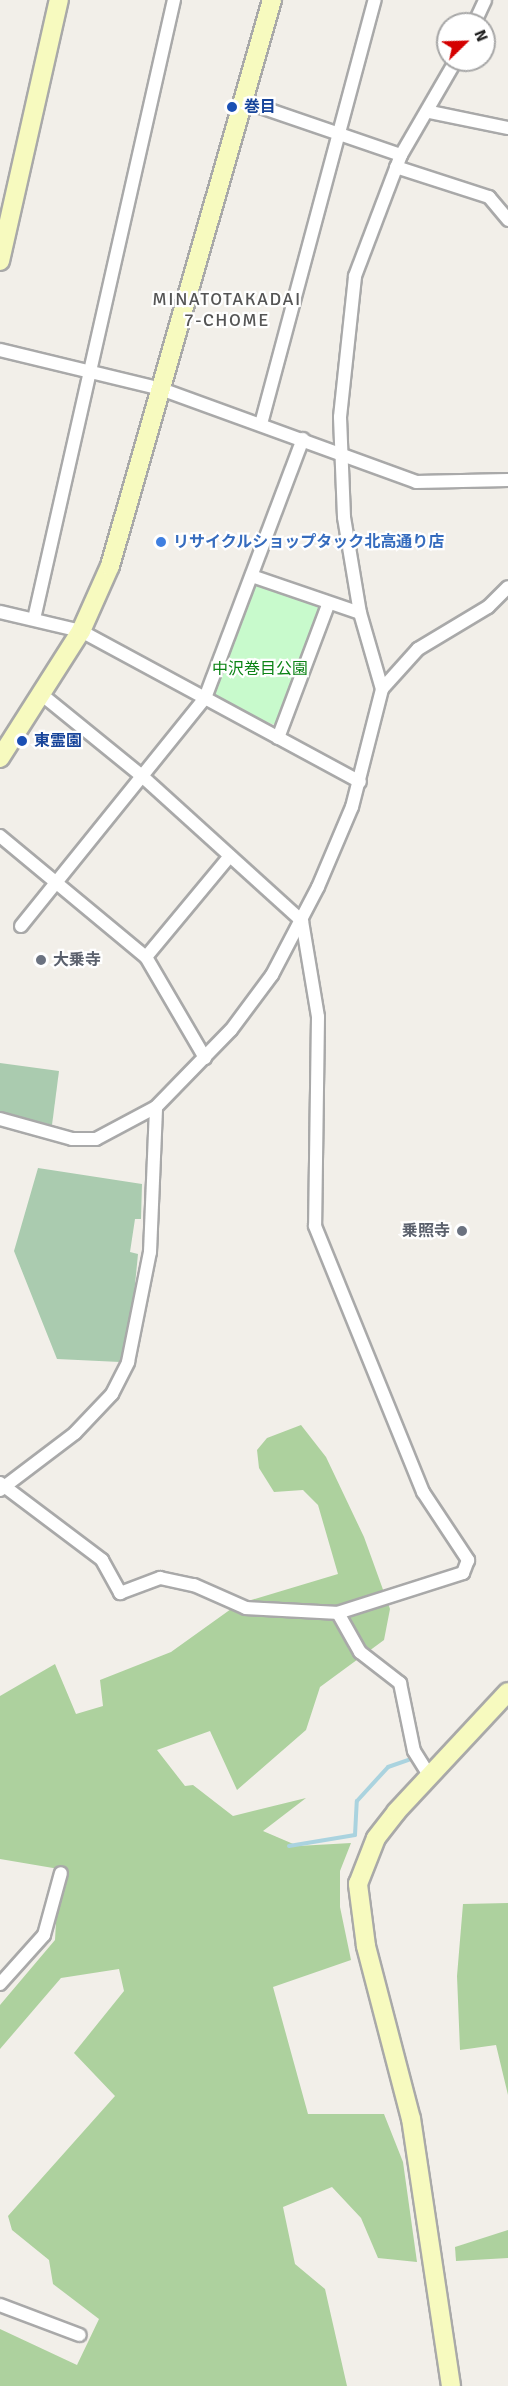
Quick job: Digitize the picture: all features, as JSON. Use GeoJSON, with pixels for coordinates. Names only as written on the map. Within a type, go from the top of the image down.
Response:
{"type":"FeatureCollection","features":[{"type":"Feature","properties":{"kind":"street"},"geometry":{"type":"LineString","coordinates":[[0,261],[59,0]]}},
{"type":"Feature","properties":{"kind":"street"},"geometry":{"type":"LineString","coordinates":[[34,620],[88,371],[174,0]]}},
{"type":"Feature","properties":{"kind":"street"},"geometry":{"type":"LineString","coordinates":[[0,758],[81,631],[110,566],[272,0]]}},
{"type":"Feature","properties":{"kind":"street"},"geometry":{"type":"LineString","coordinates":[[261,424],[375,0]]}},
{"type":"Feature","properties":{"kind":"street"},"geometry":{"type":"LineString","coordinates":[[382,689],[360,614],[346,544],[341,454],[355,276],[401,155],[430,112],[450,72]]}},
{"type":"Feature","properties":{"kind":"street"},"geometry":{"type":"LineString","coordinates":[[243,101],[401,155]]}},
{"type":"Feature","properties":{"kind":"street"},"geometry":{"type":"LineString","coordinates":[[430,112],[508,128]]}},
{"type":"Feature","properties":{"kind":"street"},"geometry":{"type":"LineString","coordinates":[[396,167],[489,197],[508,220]]}},
{"type":"Feature","properties":{"kind":"street"},"geometry":{"type":"LineString","coordinates":[[0,350],[161,388],[416,482],[508,480]]}},
{"type":"Feature","properties":{"kind":"street"},"geometry":{"type":"LineString","coordinates":[[21,926],[205,698],[303,439]]}},
{"type":"Feature","properties":{"kind":"street"},"geometry":{"type":"LineString","coordinates":[[252,576],[328,605],[360,614]]}},
{"type":"Feature","properties":{"kind":"street"},"geometry":{"type":"LineString","coordinates":[[0,1119],[72,1138],[96,1139],[156,1107],[205,1058],[272,975],[302,921],[360,782],[382,689],[418,649],[488,607],[508,587]]}},
{"type":"Feature","properties":{"kind":"street"},"geometry":{"type":"LineString","coordinates":[[278,738],[328,605]]}},
{"type":"Feature","properties":{"kind":"street"},"geometry":{"type":"LineString","coordinates":[[0,612],[81,631],[360,782]]}},
{"type":"Feature","properties":{"kind":"street"},"geometry":{"type":"LineString","coordinates":[[41,694],[142,776],[302,921],[318,1017],[315,1227],[423,1492],[468,1560],[463,1573],[338,1613],[246,1608],[194,1585],[160,1578],[144,1580],[120,1593],[102,1560],[1,1486],[75,1433],[112,1394],[128,1362],[150,1252],[156,1107]]}},
{"type":"Feature","properties":{"kind":"street"},"geometry":{"type":"LineString","coordinates":[[0,836],[146,957],[205,1058]]}},
{"type":"Feature","properties":{"kind":"street"},"geometry":{"type":"LineString","coordinates":[[146,957],[230,856]]}},
{"type":"Feature","properties":{"kind":"street"},"geometry":{"type":"LineString","coordinates":[[338,1613],[360,1652],[400,1683],[414,1751],[428,1773]]}},
{"type":"Feature","properties":{"kind":"street"},"geometry":{"type":"LineString","coordinates":[[451,2386],[411,2119],[359,1911],[358,1884],[372,1846],[428,1773],[508,1692]]}},
{"type":"Feature","properties":{"kind":"street"},"geometry":{"type":"LineString","coordinates":[[0,1984],[44,1935],[61,1873]]}},
{"type":"Feature","properties":{"kind":"street"},"geometry":{"type":"LineString","coordinates":[[0,2305],[80,2335]]}},
{"type":"Feature","properties":{"kind":"green space","name":"中沢巻目公園"},"geometry":{"type":"Polygon","coordinates":[[[252,576],[328,605],[281,727],[205,698],[252,576]]]}},
{"type":"Feature","properties":{"kind":"green space"},"geometry":{"type":"Polygon","coordinates":[[[0,1063],[59,1071],[52,1125],[0,1112],[0,1063]]]}},
{"type":"Feature","properties":{"kind":"green space"},"geometry":{"type":"Polygon","coordinates":[[[38,1168],[142,1184],[141,1219],[135,1219],[130,1252],[138,1254],[134,1295],[120,1362],[57,1359],[14,1251],[38,1168]]]}},
{"type":"Feature","properties":{"kind":"green space"},"geometry":{"type":"Polygon","coordinates":[[[301,1425],[326,1457],[364,1537],[390,1609],[384,1640],[320,1687],[306,1730],[237,1790],[210,1731],[157,1750],[185,1786],[193,1785],[233,1816],[306,1798],[263,1831],[298,1846],[351,1843],[340,1871],[340,1907],[351,1960],[273,1987],[308,2114],[384,2114],[403,2162],[417,2262],[378,2258],[361,2218],[332,2187],[283,2207],[295,2264],[325,2289],[347,2386],[0,2386],[0,2329],[77,2365],[99,2319],[53,2284],[49,2260],[12,2230],[8,2216],[115,2096],[74,2053],[124,1991],[119,1969],[61,1978],[0,2049],[0,2005],[55,1940],[59,1869],[0,1859],[0,1696],[55,1664],[76,1714],[103,1706],[100,1680],[171,1652],[238,1604],[338,1574],[318,1505],[303,1490],[274,1492],[259,1468],[257,1450],[267,1438],[301,1425]]]}},
{"type":"Feature","properties":{"kind":"green space"},"geometry":{"type":"Polygon","coordinates":[[[508,1903],[508,2095],[496,2045],[460,2050],[457,1976],[463,1904],[508,1903]]]}},
{"type":"Feature","properties":{"kind":"green space"},"geometry":{"type":"Polygon","coordinates":[[[508,2230],[508,2258],[456,2261],[455,2247],[508,2230]]]}},
{"type":"Feature","properties":{"kind":"waterway"},"geometry":{"type":"LineString","coordinates":[[289,1846],[355,1835],[357,1801],[388,1767],[411,1759]]}},
{"type":"Feature","properties":{"kind":"place","name":"巻目"},"geometry":{"type":"Point","coordinates":[232,107]}},
{"type":"Feature","properties":{"kind":"place","name":"リサイクルショップタック北高通り店"},"geometry":{"type":"Point","coordinates":[161,542]}},
{"type":"Feature","properties":{"kind":"place","name":"東霊園"},"geometry":{"type":"Point","coordinates":[22,741]}},
{"type":"Feature","properties":{"kind":"place","name":"大乗寺"},"geometry":{"type":"Point","coordinates":[41,960]}},
{"type":"Feature","properties":{"kind":"place","name":"乗照寺"},"geometry":{"type":"Point","coordinates":[462,1231]}},
{"type":"Feature","properties":{"kind":"district","name":"MINATOTAKADAI 7-CHOME"},"geometry":{"type":"Point","coordinates":[227,310]}}]}
